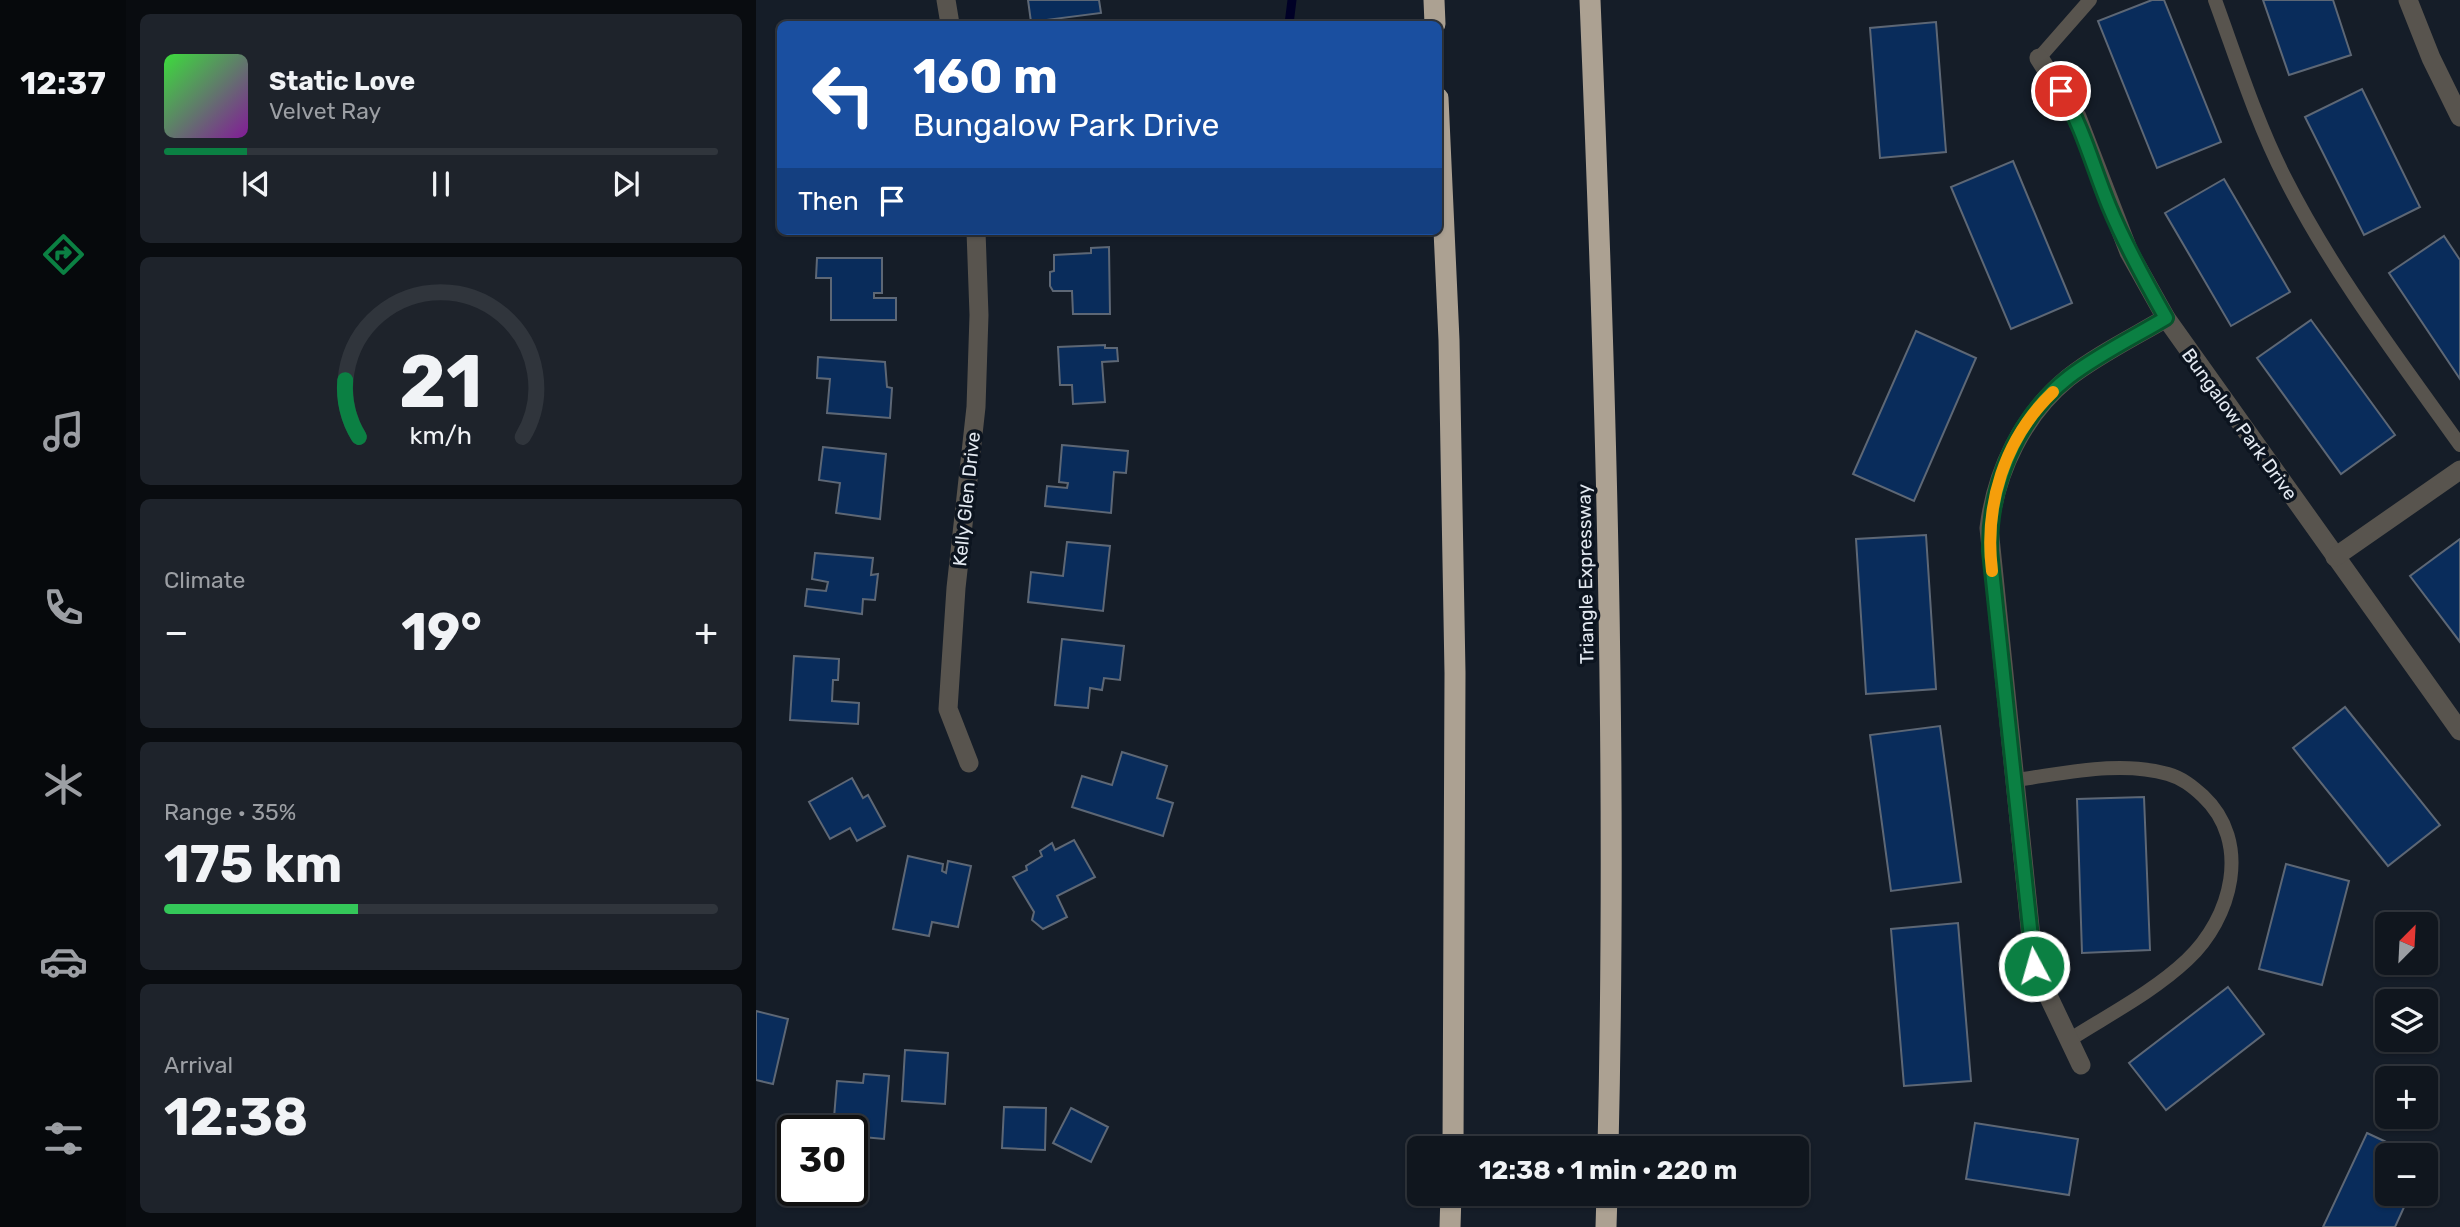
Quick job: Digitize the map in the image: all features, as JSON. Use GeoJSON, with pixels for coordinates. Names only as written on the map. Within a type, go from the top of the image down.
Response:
{"type":"FeatureCollection","features":[{"type":"Feature","properties":{"kind":"highway"},"geometry":{"type":"LineString","coordinates":[[1434,0],[1435,21]]}},
{"type":"Feature","properties":{"kind":"highway","name":"Triangle Expressway"},"geometry":{"type":"LineString","coordinates":[[1590,0],[1604,316],[1612,975],[1608,1136]]}},
{"type":"Feature","properties":{"kind":"highway"},"geometry":{"type":"LineString","coordinates":[[1442,186],[1449,340],[1455,673],[1453,1136]]}},
{"type":"Feature","properties":{"kind":"highway"},"geometry":{"type":"LineString","coordinates":[[1450,1227],[1451,1206]]}},
{"type":"Feature","properties":{"kind":"highway"},"geometry":{"type":"LineString","coordinates":[[1606,1227],[1607,1206]]}},
{"type":"Feature","properties":{"kind":"street"},"geometry":{"type":"LineString","coordinates":[[946,0],[950,21]]}},
{"type":"Feature","properties":{"kind":"street"},"geometry":{"type":"LineString","coordinates":[[2409,0],[2431,58],[2460,117]]}},
{"type":"Feature","properties":{"kind":"street","name":"Bungalow Park Drive"},"geometry":{"type":"LineString","coordinates":[[2039,58],[2077,117],[2124,240],[2166,318],[2460,731]]}},
{"type":"Feature","properties":{"kind":"street","name":"Kelly Glen Drive"},"geometry":{"type":"LineString","coordinates":[[969,763],[948,709],[956,588],[976,407],[979,316],[976,235]]}},
{"type":"Feature","properties":{"kind":"street"},"geometry":{"type":"LineString","coordinates":[[2081,1065],[2034,966],[1990,551],[1990,517],[1998,480],[2010,453],[2048,398],[2069,377],[2166,318]]}},
{"type":"Feature","properties":{"kind":"street"},"geometry":{"type":"LineString","coordinates":[[2335,557],[2460,470]]}},
{"type":"Feature","properties":{"kind":"lane"},"geometry":{"type":"LineString","coordinates":[[2039,58],[2090,0]]}},
{"type":"Feature","properties":{"kind":"lane"},"geometry":{"type":"LineString","coordinates":[[2215,0],[2261,125],[2286,179],[2344,282],[2460,445]]}},
{"type":"Feature","properties":{"kind":"lane"},"geometry":{"type":"LineString","coordinates":[[2015,780],[2103,769],[2146,769],[2169,774],[2189,783],[2215,808],[2225,830],[2233,860],[2230,889],[2222,912],[2189,959],[2166,978],[2069,1040]]}},
{"type":"Feature","properties":{"kind":"building"},"geometry":{"type":"Polygon","coordinates":[[[1028,0],[1099,0],[1101,13],[1031,21],[1028,0]]]}},
{"type":"Feature","properties":{"kind":"building"},"geometry":{"type":"Polygon","coordinates":[[[2152,0],[2164,0],[2221,142],[2157,168],[2098,21],[2152,0]]]}},
{"type":"Feature","properties":{"kind":"building"},"geometry":{"type":"Polygon","coordinates":[[[2263,0],[2333,0],[2351,55],[2289,75],[2263,0]]]}},
{"type":"Feature","properties":{"kind":"building"},"geometry":{"type":"Polygon","coordinates":[[[1936,22],[1946,152],[1880,158],[1870,28],[1936,22]]]}},
{"type":"Feature","properties":{"kind":"building"},"geometry":{"type":"Polygon","coordinates":[[[2362,89],[2420,207],[2364,235],[2305,117],[2362,89]]]}},
{"type":"Feature","properties":{"kind":"building"},"geometry":{"type":"Polygon","coordinates":[[[2013,161],[2072,303],[2011,329],[1951,187],[2013,161]]]}},
{"type":"Feature","properties":{"kind":"building"},"geometry":{"type":"Polygon","coordinates":[[[2224,179],[2290,292],[2231,326],[2165,213],[2224,179]]]}},
{"type":"Feature","properties":{"kind":"building"},"geometry":{"type":"Polygon","coordinates":[[[2444,236],[2460,260],[2460,379],[2389,273],[2444,236]]]}},
{"type":"Feature","properties":{"kind":"building"},"geometry":{"type":"Polygon","coordinates":[[[1109,247],[1110,314],[1073,314],[1072,291],[1053,291],[1050,286],[1054,255],[1091,253],[1091,248],[1109,247]]]}},
{"type":"Feature","properties":{"kind":"building"},"geometry":{"type":"Polygon","coordinates":[[[817,258],[882,258],[882,293],[874,293],[874,298],[896,298],[896,320],[831,320],[831,278],[816,278],[817,258]]]}},
{"type":"Feature","properties":{"kind":"building"},"geometry":{"type":"Polygon","coordinates":[[[2311,320],[2395,435],[2341,474],[2257,358],[2311,320]]]}},
{"type":"Feature","properties":{"kind":"building"},"geometry":{"type":"Polygon","coordinates":[[[1916,331],[1976,358],[1914,501],[1853,474],[1916,331]]]}},
{"type":"Feature","properties":{"kind":"building"},"geometry":{"type":"Polygon","coordinates":[[[1105,345],[1105,348],[1117,348],[1118,361],[1102,362],[1105,402],[1073,404],[1072,385],[1060,385],[1058,347],[1105,345]]]}},
{"type":"Feature","properties":{"kind":"building"},"geometry":{"type":"Polygon","coordinates":[[[818,357],[885,362],[887,387],[892,388],[890,418],[827,413],[830,379],[817,378],[818,357]]]}},
{"type":"Feature","properties":{"kind":"building"},"geometry":{"type":"Polygon","coordinates":[[[1062,445],[1128,451],[1126,473],[1114,472],[1111,513],[1045,506],[1047,486],[1067,488],[1068,483],[1059,482],[1062,445]]]}},
{"type":"Feature","properties":{"kind":"building"},"geometry":{"type":"Polygon","coordinates":[[[823,447],[886,454],[880,519],[836,513],[840,483],[819,480],[823,447]]]}},
{"type":"Feature","properties":{"kind":"building"},"geometry":{"type":"Polygon","coordinates":[[[1926,535],[1936,689],[1866,694],[1856,539],[1926,535]]]}},
{"type":"Feature","properties":{"kind":"building"},"geometry":{"type":"Polygon","coordinates":[[[2460,539],[2460,642],[2410,576],[2460,539]]]}},
{"type":"Feature","properties":{"kind":"building"},"geometry":{"type":"Polygon","coordinates":[[[1067,542],[1110,546],[1103,611],[1028,602],[1031,572],[1063,576],[1067,542]]]}},
{"type":"Feature","properties":{"kind":"building"},"geometry":{"type":"Polygon","coordinates":[[[815,553],[873,558],[871,575],[878,574],[875,600],[863,599],[862,614],[805,606],[807,589],[826,591],[828,582],[812,579],[815,553]]]}},
{"type":"Feature","properties":{"kind":"building"},"geometry":{"type":"Polygon","coordinates":[[[1062,639],[1124,646],[1120,680],[1104,678],[1102,690],[1090,688],[1088,708],[1055,705],[1062,639]]]}},
{"type":"Feature","properties":{"kind":"building"},"geometry":{"type":"Polygon","coordinates":[[[794,656],[839,659],[838,680],[833,680],[832,701],[859,703],[858,724],[790,720],[794,656]]]}},
{"type":"Feature","properties":{"kind":"building"},"geometry":{"type":"Polygon","coordinates":[[[2345,707],[2440,825],[2388,866],[2293,748],[2345,707]]]}},
{"type":"Feature","properties":{"kind":"building"},"geometry":{"type":"Polygon","coordinates":[[[1940,726],[1961,882],[1891,891],[1870,735],[1940,726]]]}},
{"type":"Feature","properties":{"kind":"building"},"geometry":{"type":"Polygon","coordinates":[[[1122,752],[1167,766],[1157,798],[1173,803],[1163,836],[1072,807],[1082,776],[1112,785],[1122,752]]]}},
{"type":"Feature","properties":{"kind":"building"},"geometry":{"type":"Polygon","coordinates":[[[852,778],[863,798],[868,795],[885,826],[857,841],[850,828],[830,839],[809,802],[852,778]]]}},
{"type":"Feature","properties":{"kind":"building"},"geometry":{"type":"Polygon","coordinates":[[[2144,797],[2150,950],[2082,953],[2077,799],[2144,797]]]}},
{"type":"Feature","properties":{"kind":"building"},"geometry":{"type":"Polygon","coordinates":[[[1074,840],[1095,877],[1057,896],[1067,917],[1043,929],[1032,920],[1034,912],[1013,877],[1027,870],[1026,866],[1042,856],[1040,851],[1052,843],[1055,850],[1074,840]]]}},
{"type":"Feature","properties":{"kind":"building"},"geometry":{"type":"Polygon","coordinates":[[[908,856],[943,864],[942,871],[946,873],[948,861],[971,866],[958,927],[932,922],[929,936],[893,929],[908,856]]]}},
{"type":"Feature","properties":{"kind":"building"},"geometry":{"type":"Polygon","coordinates":[[[2286,864],[2349,881],[2322,985],[2259,969],[2286,864]]]}},
{"type":"Feature","properties":{"kind":"building"},"geometry":{"type":"Polygon","coordinates":[[[1958,923],[1971,1081],[1904,1086],[1891,929],[1958,923]]]}},
{"type":"Feature","properties":{"kind":"building"},"geometry":{"type":"Polygon","coordinates":[[[2228,987],[2264,1034],[2166,1110],[2129,1063],[2228,987]]]}},
{"type":"Feature","properties":{"kind":"building"},"geometry":{"type":"Polygon","coordinates":[[[756,1011],[788,1019],[773,1084],[756,1080],[756,1011]]]}},
{"type":"Feature","properties":{"kind":"building"},"geometry":{"type":"Polygon","coordinates":[[[905,1050],[948,1053],[945,1104],[902,1101],[905,1050]]]}},
{"type":"Feature","properties":{"kind":"building"},"geometry":{"type":"Polygon","coordinates":[[[864,1074],[889,1076],[884,1139],[868,1138],[868,1115],[834,1115],[837,1081],[863,1083],[864,1074]]]}},
{"type":"Feature","properties":{"kind":"building"},"geometry":{"type":"Polygon","coordinates":[[[1004,1107],[1046,1108],[1045,1150],[1002,1148],[1004,1107]]]}},
{"type":"Feature","properties":{"kind":"building"},"geometry":{"type":"Polygon","coordinates":[[[1071,1108],[1108,1127],[1091,1162],[1053,1143],[1071,1108]]]}},
{"type":"Feature","properties":{"kind":"building"},"geometry":{"type":"Polygon","coordinates":[[[1975,1123],[2078,1139],[2069,1195],[1966,1179],[1975,1123]]]}},
{"type":"Feature","properties":{"kind":"building"},"geometry":{"type":"Polygon","coordinates":[[[2367,1133],[2388,1143],[2375,1143],[2375,1206],[2405,1206],[2395,1227],[2323,1227],[2367,1133]]]}},
{"type":"Feature","properties":{"kind":"waterway"},"geometry":{"type":"LineString","coordinates":[[1289,21],[1292,0]]}},
{"type":"Feature","properties":{"kind":"slow traffic"},"geometry":{"type":"LineString","coordinates":[[1992,571],[1989,528],[1998,480],[2027,425],[2053,392]]}},
{"type":"Feature","properties":{"kind":"route"},"geometry":{"type":"LineString","coordinates":[[2034,966],[1990,551],[1992,506],[1998,480],[2010,453],[2048,398],[2069,377],[2166,318],[2129,252],[2108,204],[2077,117],[2061,91]]}}]}
